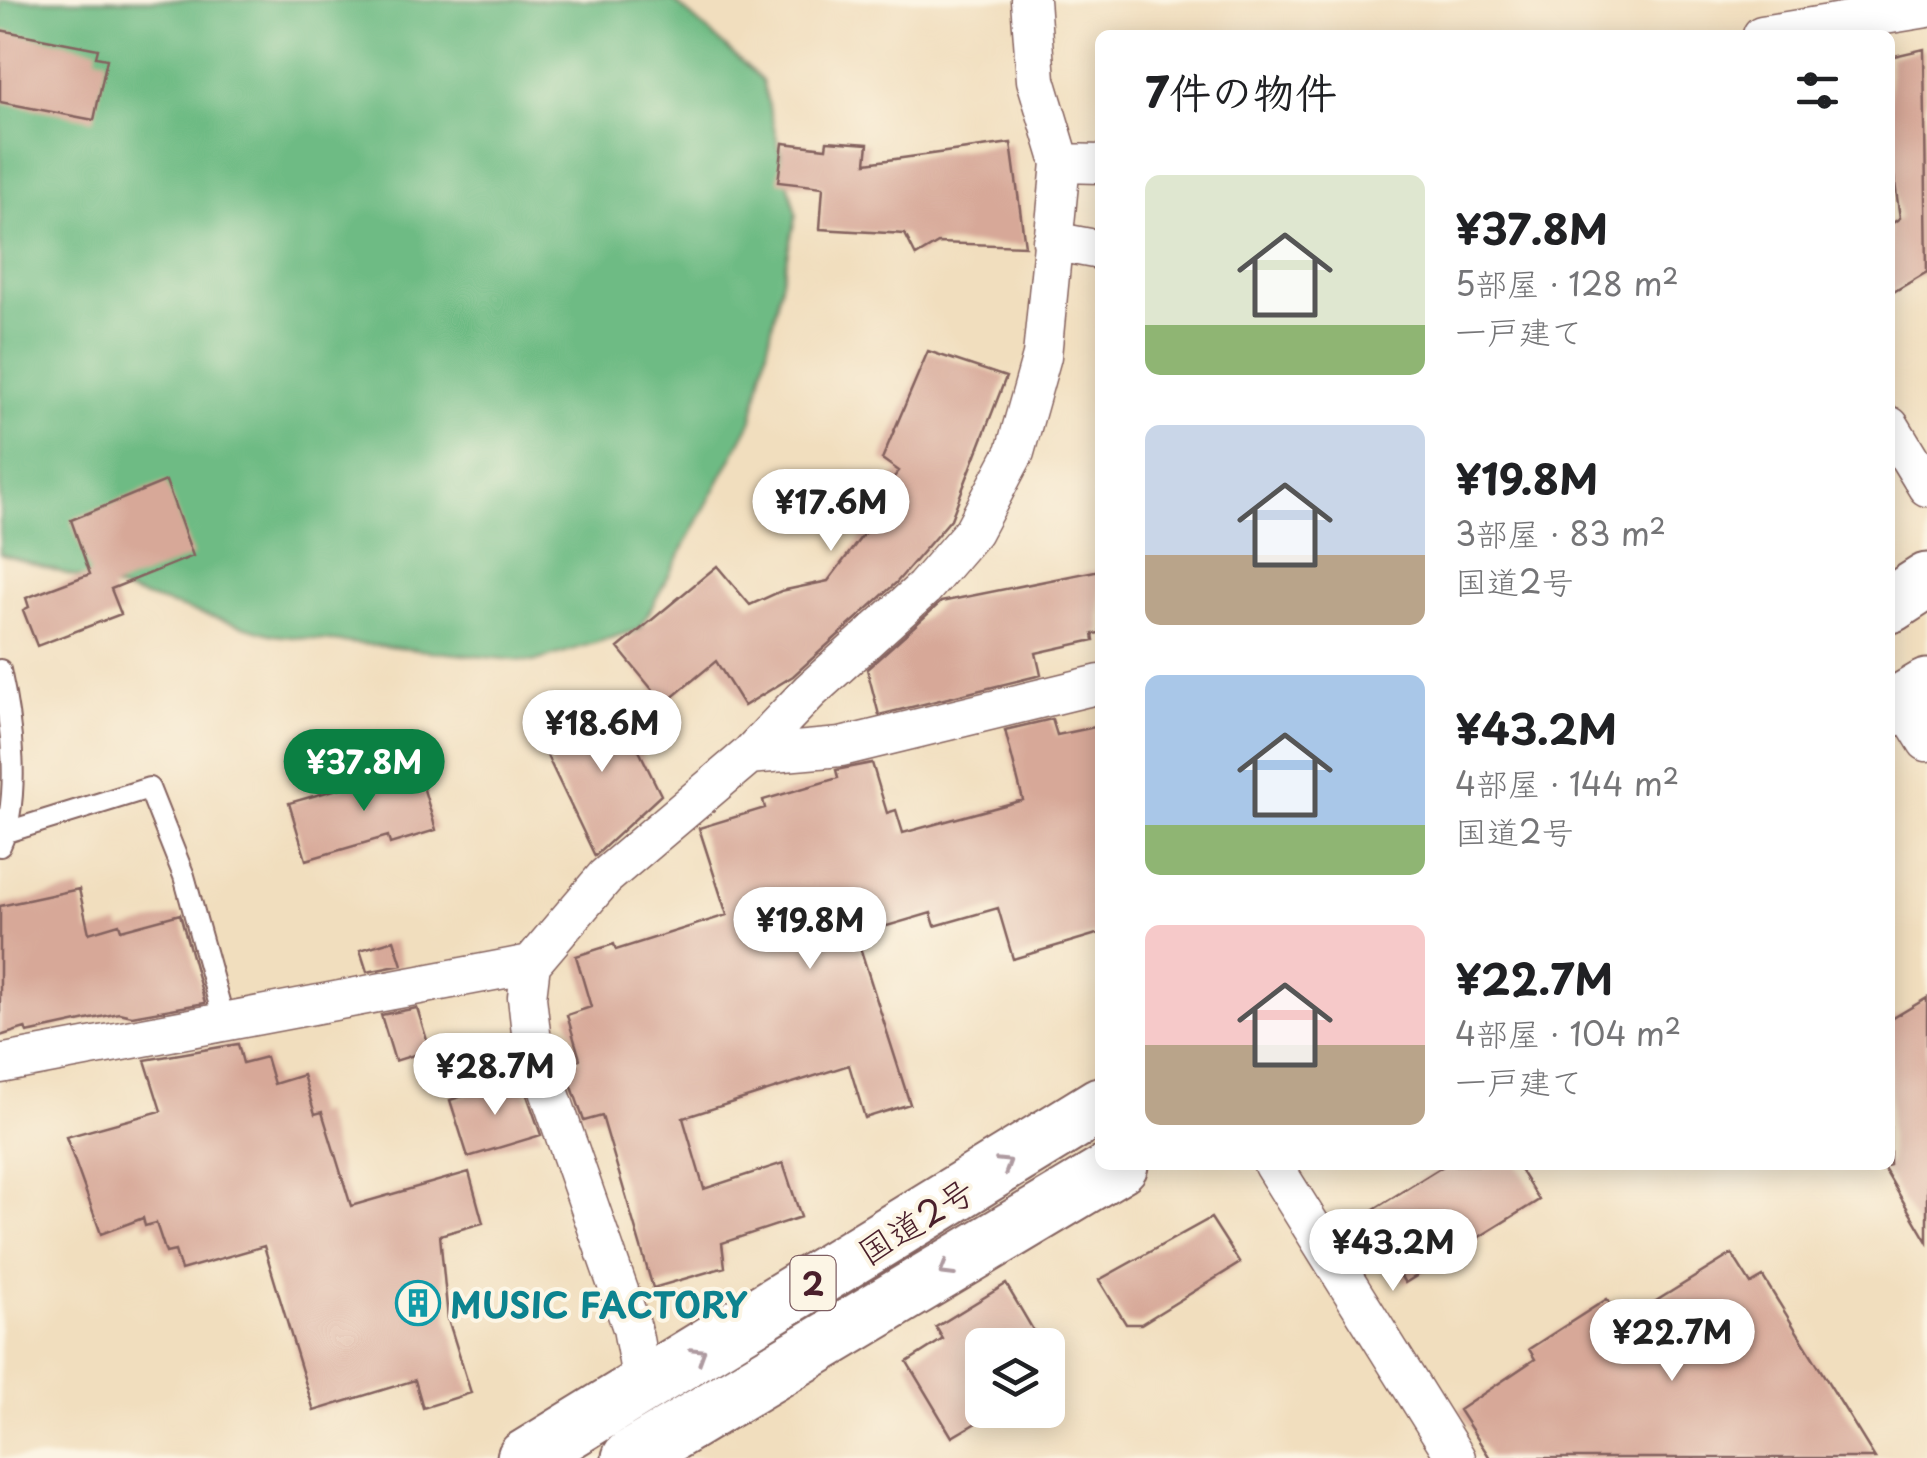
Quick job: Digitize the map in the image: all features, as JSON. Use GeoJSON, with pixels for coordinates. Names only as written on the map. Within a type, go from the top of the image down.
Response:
{"type":"FeatureCollection","features":[{"type":"Feature","properties":{"kind":"highway"},"geometry":{"type":"LineString","coordinates":[[1895,602],[1927,581]]}},
{"type":"Feature","properties":{"kind":"highway","name":"国道2号"},"geometry":{"type":"LineString","coordinates":[[526,1458],[1095,1108]]}},
{"type":"Feature","properties":{"kind":"highway","name":"国道2号"},"geometry":{"type":"LineString","coordinates":[[630,1458],[1112,1170]]}},
{"type":"Feature","properties":{"kind":"street"},"geometry":{"type":"LineString","coordinates":[[644,1388],[632,1328],[532,1042],[527,998],[531,964],[605,877],[749,754],[810,691],[924,588],[973,531],[1015,452],[1042,356],[1061,163],[1036,80],[1030,0]]}},
{"type":"Feature","properties":{"kind":"street"},"geometry":{"type":"LineString","coordinates":[[1773,26],[1927,8]]}},
{"type":"Feature","properties":{"kind":"street"},"geometry":{"type":"LineString","coordinates":[[1061,163],[1095,164]]}},
{"type":"Feature","properties":{"kind":"street"},"geometry":{"type":"LineString","coordinates":[[1052,242],[1095,249]]}},
{"type":"Feature","properties":{"kind":"street"},"geometry":{"type":"LineString","coordinates":[[1895,434],[1927,487]]}},
{"type":"Feature","properties":{"kind":"street"},"geometry":{"type":"LineString","coordinates":[[749,754],[841,747],[1095,685]]}},
{"type":"Feature","properties":{"kind":"street"},"geometry":{"type":"LineString","coordinates":[[0,1064],[531,964]]}},
{"type":"Feature","properties":{"kind":"street"},"geometry":{"type":"LineString","coordinates":[[1277,1170],[1456,1458]]}},
{"type":"Feature","properties":{"kind":"lane"},"geometry":{"type":"LineString","coordinates":[[0,670],[10,720],[3,839],[149,788],[184,876],[224,1020]]}},
{"type":"Feature","properties":{"kind":"green space"},"geometry":{"type":"Polygon","coordinates":[[[0,0],[673,0],[762,80],[796,214],[752,420],[640,629],[533,662],[273,635],[0,554],[0,0]]]}},
{"type":"Feature","properties":{"kind":"building"},"geometry":{"type":"Polygon","coordinates":[[[0,30],[98,49],[96,57],[107,59],[94,120],[0,102],[0,30]]]}},
{"type":"Feature","properties":{"kind":"building"},"geometry":{"type":"Polygon","coordinates":[[[1924,49],[1927,272],[1895,291],[1895,222],[1900,218],[1895,183],[1895,56],[1924,49]]]}},
{"type":"Feature","properties":{"kind":"building"},"geometry":{"type":"Polygon","coordinates":[[[827,141],[868,144],[866,163],[1011,143],[1025,246],[938,243],[916,256],[905,234],[820,229],[823,187],[778,182],[783,143],[826,148],[827,141]]]}},
{"type":"Feature","properties":{"kind":"building"},"geometry":{"type":"Polygon","coordinates":[[[928,351],[1006,377],[951,519],[896,583],[793,676],[744,706],[716,661],[664,704],[618,648],[717,566],[750,605],[781,591],[828,581],[871,524],[859,519],[899,471],[882,459],[928,351]]]}},
{"type":"Feature","properties":{"kind":"building"},"geometry":{"type":"Polygon","coordinates":[[[166,481],[193,556],[111,589],[121,614],[37,646],[23,610],[29,607],[26,598],[90,574],[71,520],[166,481]]]}},
{"type":"Feature","properties":{"kind":"building"},"geometry":{"type":"Polygon","coordinates":[[[1095,571],[1094,640],[1036,653],[1041,675],[879,715],[867,669],[941,602],[1095,571]]]}},
{"type":"Feature","properties":{"kind":"building"},"geometry":{"type":"Polygon","coordinates":[[[616,704],[661,795],[595,856],[540,741],[616,704]]]}},
{"type":"Feature","properties":{"kind":"building"},"geometry":{"type":"Polygon","coordinates":[[[1052,719],[1057,735],[1095,727],[1095,934],[1013,959],[998,908],[935,926],[931,913],[856,935],[910,1104],[865,1118],[849,1065],[683,1118],[704,1189],[783,1163],[801,1217],[722,1243],[725,1267],[653,1288],[602,1116],[584,1121],[564,1064],[580,1059],[567,1015],[591,1007],[576,956],[614,944],[616,950],[727,915],[699,828],[765,808],[763,800],[838,778],[836,770],[872,763],[887,813],[896,810],[903,833],[1023,800],[1005,730],[1052,719]]]}},
{"type":"Feature","properties":{"kind":"building"},"geometry":{"type":"Polygon","coordinates":[[[417,766],[436,830],[390,844],[388,836],[306,860],[289,803],[417,766]]]}},
{"type":"Feature","properties":{"kind":"building"},"geometry":{"type":"Polygon","coordinates":[[[79,889],[89,933],[119,924],[121,930],[180,914],[205,1003],[132,1016],[119,1013],[27,1033],[25,1028],[0,1036],[0,906],[79,889]]]}},
{"type":"Feature","properties":{"kind":"building"},"geometry":{"type":"Polygon","coordinates":[[[394,940],[402,965],[367,972],[360,950],[394,940]]]}},
{"type":"Feature","properties":{"kind":"building"},"geometry":{"type":"Polygon","coordinates":[[[1927,998],[1927,1242],[1885,1170],[1895,1170],[1895,1017],[1927,998]]]}},
{"type":"Feature","properties":{"kind":"building"},"geometry":{"type":"Polygon","coordinates":[[[417,1008],[430,1050],[395,1061],[381,1015],[417,1008]]]}},
{"type":"Feature","properties":{"kind":"building"},"geometry":{"type":"Polygon","coordinates":[[[238,1044],[243,1063],[266,1057],[274,1084],[303,1075],[315,1114],[322,1112],[351,1206],[469,1172],[483,1223],[440,1235],[448,1319],[471,1393],[423,1408],[415,1380],[314,1411],[264,1246],[181,1270],[175,1251],[166,1253],[156,1223],[145,1226],[143,1218],[101,1234],[66,1137],[161,1111],[145,1060],[238,1044]]]}},
{"type":"Feature","properties":{"kind":"building"},"geometry":{"type":"Polygon","coordinates":[[[521,1078],[541,1135],[468,1157],[450,1100],[521,1078]]]}},
{"type":"Feature","properties":{"kind":"building"},"geometry":{"type":"Polygon","coordinates":[[[1437,1170],[1520,1170],[1539,1200],[1405,1283],[1363,1216],[1437,1170]]]}},
{"type":"Feature","properties":{"kind":"building"},"geometry":{"type":"Polygon","coordinates":[[[1211,1218],[1240,1263],[1141,1324],[1126,1324],[1099,1280],[1211,1218]]]}},
{"type":"Feature","properties":{"kind":"building"},"geometry":{"type":"Polygon","coordinates":[[[1732,1254],[1751,1284],[1763,1277],[1875,1458],[1490,1458],[1459,1410],[1535,1359],[1529,1349],[1607,1299],[1622,1322],[1732,1254]]]}},
{"type":"Feature","properties":{"kind":"building"},"geometry":{"type":"Polygon","coordinates":[[[1006,1284],[1032,1328],[965,1328],[967,1428],[952,1437],[907,1362],[943,1339],[936,1327],[1006,1284]]]}},
{"type":"Feature","properties":{"kind":"place","name":"MUSIC FACTORY"},"geometry":{"type":"Point","coordinates":[418,1303]}}]}
